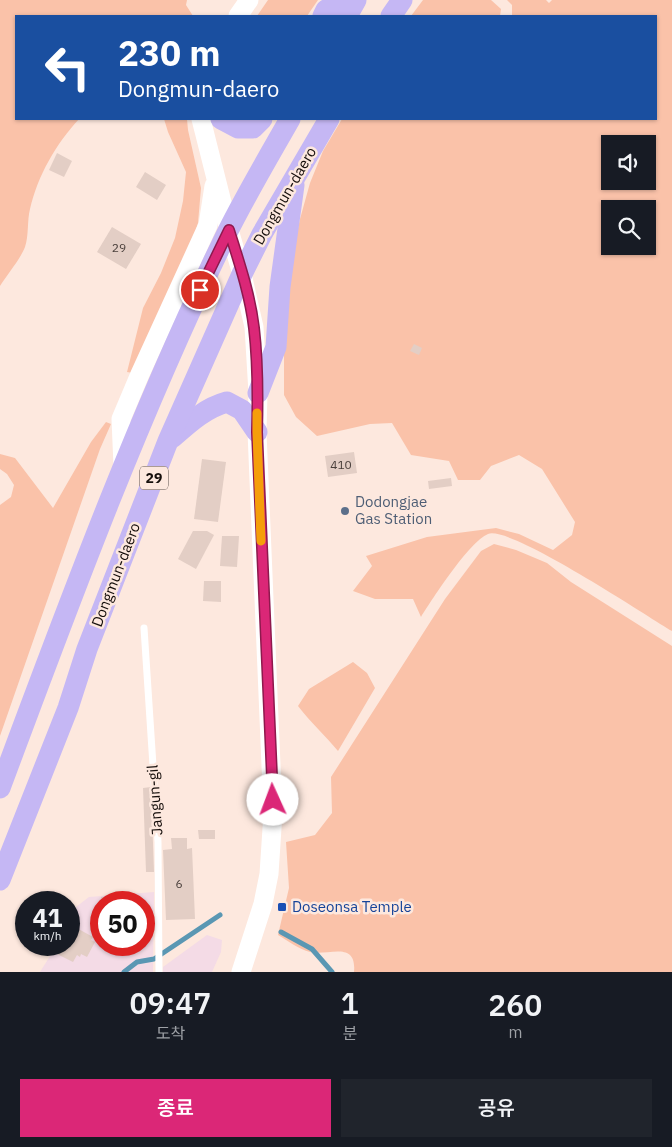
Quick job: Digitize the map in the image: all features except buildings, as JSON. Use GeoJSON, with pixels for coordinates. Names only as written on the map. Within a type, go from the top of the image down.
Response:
{"type":"FeatureCollection","features":[{"type":"Feature","properties":{"kind":"main road"},"geometry":{"type":"LineString","coordinates":[[239,15],[249,0]]}},
{"type":"Feature","properties":{"kind":"main road"},"geometry":{"type":"LineString","coordinates":[[324,15],[326,10],[341,0]]}},
{"type":"Feature","properties":{"kind":"main road"},"geometry":{"type":"LineString","coordinates":[[348,15],[356,0]]}},
{"type":"Feature","properties":{"kind":"main road"},"geometry":{"type":"LineString","coordinates":[[392,15],[402,0]]}},
{"type":"Feature","properties":{"kind":"main road","name":"Dongmun-daero"},"geometry":{"type":"LineString","coordinates":[[201,120],[254,327],[258,393],[257,432],[273,813],[269,874],[263,904],[242,972]]}},
{"type":"Feature","properties":{"kind":"main road"},"geometry":{"type":"LineString","coordinates":[[223,120],[238,128],[253,128],[261,120]]}},
{"type":"Feature","properties":{"kind":"main road","name":"29"},"geometry":{"type":"LineString","coordinates":[[0,788],[124,466],[186,321],[229,230],[289,120]]}},
{"type":"Feature","properties":{"kind":"main road","name":"Dongmun-daero"},"geometry":{"type":"LineString","coordinates":[[0,880],[68,708],[87,649],[168,441],[242,274],[262,234],[328,120]]}},
{"type":"Feature","properties":{"kind":"main road"},"geometry":{"type":"LineString","coordinates":[[258,393],[276,347],[280,287],[296,175]]}},
{"type":"Feature","properties":{"kind":"main road"},"geometry":{"type":"LineString","coordinates":[[124,466],[121,419],[208,225],[215,177]]}},
{"type":"Feature","properties":{"kind":"main road"},"geometry":{"type":"LineString","coordinates":[[168,441],[198,416],[214,406],[227,402],[242,410],[257,432]]}},
{"type":"Feature","properties":{"kind":"lane","name":"Jangun-gil"},"geometry":{"type":"LineString","coordinates":[[144,628],[158,842],[159,969]]}},
{"type":"Feature","properties":{"kind":"shaded area"},"geometry":{"type":"Polygon","coordinates":[[[0,0],[187,0],[186,5],[192,15],[15,15],[15,120],[78,120],[55,149],[43,172],[33,196],[25,247],[0,286],[0,0]]]}},
{"type":"Feature","properties":{"kind":"shaded area"},"geometry":{"type":"Polygon","coordinates":[[[268,0],[318,0],[308,15],[258,15],[268,0]]]}},
{"type":"Feature","properties":{"kind":"shaded area"},"geometry":{"type":"Polygon","coordinates":[[[423,0],[491,0],[501,9],[500,15],[412,15],[423,0]]]}},
{"type":"Feature","properties":{"kind":"shaded area"},"geometry":{"type":"Polygon","coordinates":[[[507,0],[546,0],[549,3],[552,0],[672,0],[672,631],[578,573],[522,543],[501,535],[488,534],[471,548],[452,571],[421,617],[413,599],[375,599],[353,591],[372,566],[366,556],[427,537],[496,528],[519,534],[553,550],[572,535],[575,522],[542,469],[519,455],[491,466],[480,480],[458,480],[449,461],[411,455],[392,423],[370,424],[317,436],[296,417],[284,395],[284,294],[300,219],[310,183],[323,151],[341,120],[657,120],[657,15],[512,15],[512,5],[507,0]]]}},
{"type":"Feature","properties":{"kind":"shaded area"},"geometry":{"type":"Polygon","coordinates":[[[164,120],[187,120],[201,188],[198,223],[191,246],[133,373],[127,372],[143,308],[161,273],[175,238],[183,201],[186,172],[164,120]]]}},
{"type":"Feature","properties":{"kind":"shaded area"},"geometry":{"type":"Polygon","coordinates":[[[106,422],[111,424],[100,449],[0,736],[0,505],[11,497],[14,485],[7,474],[0,469],[0,454],[15,458],[53,508],[91,442],[106,422]]]}},
{"type":"Feature","properties":{"kind":"shaded area"},"geometry":{"type":"Polygon","coordinates":[[[494,544],[516,550],[547,563],[571,582],[672,646],[672,972],[354,972],[354,962],[351,956],[346,953],[310,952],[278,935],[289,888],[286,842],[315,835],[332,813],[331,777],[445,599],[481,551],[494,544]]]}},
{"type":"Feature","properties":{"kind":"shaded area"},"geometry":{"type":"Polygon","coordinates":[[[353,662],[367,673],[375,688],[338,751],[298,706],[309,689],[353,662]]]}},
{"type":"Feature","properties":{"kind":"shaded area"},"geometry":{"type":"Polygon","coordinates":[[[90,897],[90,956],[153,956],[153,972],[40,972],[50,956],[80,956],[80,904],[90,897]]]}},
{"type":"Feature","properties":{"kind":"shaded area"},"geometry":{"type":"Polygon","coordinates":[[[207,935],[222,940],[221,952],[212,972],[163,972],[163,967],[207,935]]]}},
{"type":"Feature","properties":{"kind":"waterway"},"geometry":{"type":"LineString","coordinates":[[124,972],[137,962],[154,959],[220,915]]}},
{"type":"Feature","properties":{"kind":"waterway"},"geometry":{"type":"LineString","coordinates":[[281,932],[312,949],[332,972]]}},
{"type":"Feature","properties":{"kind":"slow traffic"},"geometry":{"type":"LineString","coordinates":[[257,413],[261,541]]}},
{"type":"Feature","properties":{"kind":"place","name":"Dodongjae Gas Station"},"geometry":{"type":"Point","coordinates":[345,511]}},
{"type":"Feature","properties":{"kind":"place","name":"Doseonsa Temple"},"geometry":{"type":"Point","coordinates":[282,907]}},
{"type":"Feature","properties":{"kind":"route"},"geometry":{"type":"LineString","coordinates":[[200,290],[229,230],[242,274],[254,327],[273,800]]}}]}
